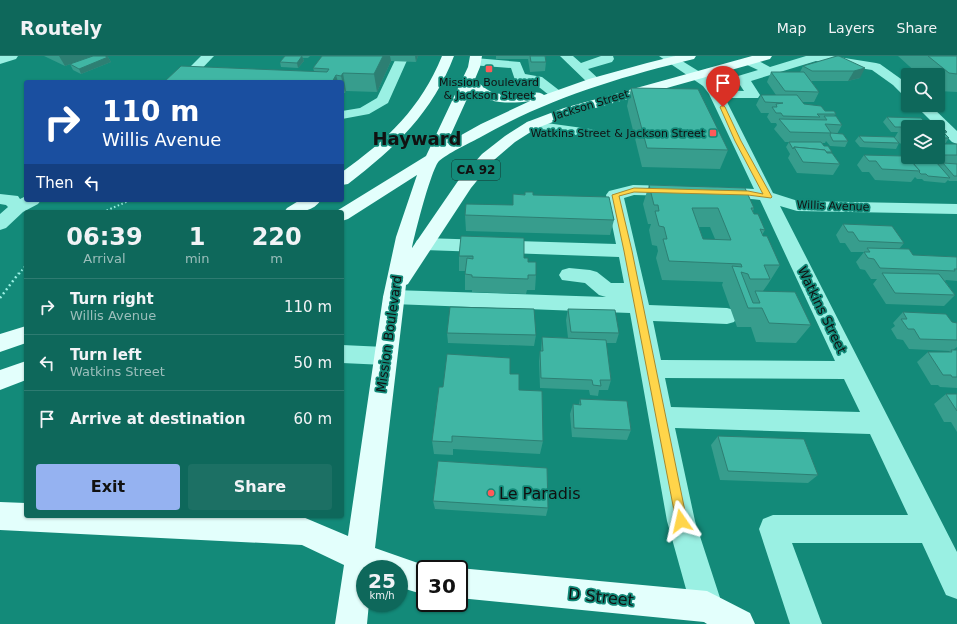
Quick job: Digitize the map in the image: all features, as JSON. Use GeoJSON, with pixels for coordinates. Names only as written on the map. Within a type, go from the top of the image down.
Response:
{"type":"FeatureCollection","features":[{"type":"Feature","properties":{"kind":"main road"},"geometry":{"type":"LineString","coordinates":[[344,178],[401,130],[428,97],[448,56]]}},
{"type":"Feature","properties":{"kind":"main road","name":"Jackson Street"},"geometry":{"type":"LineString","coordinates":[[344,214],[499,120],[557,94],[594,81],[668,58],[690,56]]}},
{"type":"Feature","properties":{"kind":"main road","name":"Jackson Street"},"geometry":{"type":"LineString","coordinates":[[394,292],[424,244],[481,164],[502,145],[532,125],[585,106],[766,56]]}},
{"type":"Feature","properties":{"kind":"main road","name":"Mission Boulevard"},"geometry":{"type":"LineString","coordinates":[[350,624],[394,292],[410,219],[431,161],[476,59]]}},
{"type":"Feature","properties":{"kind":"main road"},"geometry":{"type":"LineString","coordinates":[[468,79],[479,91],[498,99],[557,94]]}},
{"type":"Feature","properties":{"kind":"main road"},"geometry":{"type":"LineString","coordinates":[[295,210],[309,202]]}},
{"type":"Feature","properties":{"kind":"main road"},"geometry":{"type":"LineString","coordinates":[[0,343],[24,335]]}},
{"type":"Feature","properties":{"kind":"main road"},"geometry":{"type":"LineString","coordinates":[[0,380],[24,371]]}},
{"type":"Feature","properties":{"kind":"main road"},"geometry":{"type":"LineString","coordinates":[[0,516],[24,517]]}},
{"type":"Feature","properties":{"kind":"main road"},"geometry":{"type":"LineString","coordinates":[[91,518],[303,531],[368,560]]}},
{"type":"Feature","properties":{"kind":"main road","name":"D Street"},"geometry":{"type":"LineString","coordinates":[[468,584],[707,607],[739,624]]}},
{"type":"Feature","properties":{"kind":"street"},"geometry":{"type":"LineString","coordinates":[[0,60],[12,56]]}},
{"type":"Feature","properties":{"kind":"street"},"geometry":{"type":"LineString","coordinates":[[184,80],[208,56]]}},
{"type":"Feature","properties":{"kind":"street"},"geometry":{"type":"LineString","coordinates":[[344,115],[364,111],[383,100],[403,56]]}},
{"type":"Feature","properties":{"kind":"street"},"geometry":{"type":"LineString","coordinates":[[566,56],[594,81]]}},
{"type":"Feature","properties":{"kind":"street"},"geometry":{"type":"LineString","coordinates":[[580,68],[608,59],[607,56]]}},
{"type":"Feature","properties":{"kind":"street"},"geometry":{"type":"LineString","coordinates":[[716,94],[753,95],[743,79],[815,56],[878,62],[901,85]]}},
{"type":"Feature","properties":{"kind":"street","name":"Watkins Street"},"geometry":{"type":"LineString","coordinates":[[668,58],[708,83],[716,94],[738,141],[768,197],[851,370],[957,584]]}},
{"type":"Feature","properties":{"kind":"street"},"geometry":{"type":"LineString","coordinates":[[476,59],[516,65],[520,77],[537,80],[557,94]]}},
{"type":"Feature","properties":{"kind":"street"},"geometry":{"type":"LineString","coordinates":[[749,61],[769,71]]}},
{"type":"Feature","properties":{"kind":"street"},"geometry":{"type":"LineString","coordinates":[[929,112],[957,139]]}},
{"type":"Feature","properties":{"kind":"street"},"geometry":{"type":"LineString","coordinates":[[532,125],[590,133]]}},
{"type":"Feature","properties":{"kind":"street","name":"Willis Avenue"},"geometry":{"type":"LineString","coordinates":[[628,251],[615,195],[634,190],[748,193],[768,197],[797,206],[957,209]]}},
{"type":"Feature","properties":{"kind":"street"},"geometry":{"type":"LineString","coordinates":[[0,199],[12,200],[24,204]]}},
{"type":"Feature","properties":{"kind":"street"},"geometry":{"type":"LineString","coordinates":[[0,224],[24,204]]}},
{"type":"Feature","properties":{"kind":"street"},"geometry":{"type":"LineString","coordinates":[[424,244],[628,251],[681,521],[707,607]]}},
{"type":"Feature","properties":{"kind":"street"},"geometry":{"type":"LineString","coordinates":[[569,275],[590,277],[606,290],[638,304]]}},
{"type":"Feature","properties":{"kind":"street"},"geometry":{"type":"LineString","coordinates":[[394,292],[638,304],[727,316]]}},
{"type":"Feature","properties":{"kind":"street"},"geometry":{"type":"LineString","coordinates":[[344,354],[385,356]]}},
{"type":"Feature","properties":{"kind":"street"},"geometry":{"type":"LineString","coordinates":[[651,369],[851,370]]}},
{"type":"Feature","properties":{"kind":"street"},"geometry":{"type":"LineString","coordinates":[[661,417],[878,423]]}},
{"type":"Feature","properties":{"kind":"street"},"geometry":{"type":"LineString","coordinates":[[806,624],[773,529],[930,529]]}},
{"type":"Feature","properties":{"kind":"path"},"geometry":{"type":"LineString","coordinates":[[108,210],[126,202]]}},
{"type":"Feature","properties":{"kind":"path"},"geometry":{"type":"LineString","coordinates":[[0,298],[24,267]]}},
{"type":"Feature","properties":{"kind":"building"},"geometry":{"type":"Polygon","coordinates":[[[93,56],[108,57],[79,69],[70,64],[93,56]]]}},
{"type":"Feature","properties":{"kind":"building"},"geometry":{"type":"Polygon","coordinates":[[[285,56],[302,56],[297,63],[280,62],[285,56]]]}},
{"type":"Feature","properties":{"kind":"building"},"geometry":{"type":"Polygon","coordinates":[[[322,56],[383,56],[374,74],[343,73],[341,76],[336,75],[333,80],[166,80],[181,66],[327,72],[329,69],[313,68],[322,56]]]}},
{"type":"Feature","properties":{"kind":"building"},"geometry":{"type":"Polygon","coordinates":[[[530,56],[545,56],[546,62],[531,62],[530,56]]]}},
{"type":"Feature","properties":{"kind":"building"},"geometry":{"type":"Polygon","coordinates":[[[837,56],[865,68],[854,71],[812,71],[803,66],[837,56]]]}},
{"type":"Feature","properties":{"kind":"building"},"geometry":{"type":"Polygon","coordinates":[[[928,56],[957,56],[957,74],[949,73],[945,68],[943,68],[928,56]]]}},
{"type":"Feature","properties":{"kind":"building"},"geometry":{"type":"Polygon","coordinates":[[[771,72],[804,72],[819,92],[785,91],[771,72]]]}},
{"type":"Feature","properties":{"kind":"building"},"geometry":{"type":"Polygon","coordinates":[[[631,88],[698,89],[728,150],[647,148],[631,88]]]}},
{"type":"Feature","properties":{"kind":"building"},"geometry":{"type":"Polygon","coordinates":[[[761,95],[797,95],[804,104],[821,106],[825,111],[834,111],[836,114],[817,114],[820,117],[783,116],[781,113],[776,113],[772,107],[777,107],[776,104],[783,103],[765,102],[761,95]]]}},
{"type":"Feature","properties":{"kind":"building"},"geometry":{"type":"Polygon","coordinates":[[[824,116],[836,116],[842,125],[825,124],[831,133],[790,132],[779,119],[827,120],[824,116]]]}},
{"type":"Feature","properties":{"kind":"building"},"geometry":{"type":"Polygon","coordinates":[[[887,117],[921,118],[923,120],[901,120],[901,127],[895,127],[887,117]]]}},
{"type":"Feature","properties":{"kind":"building"},"geometry":{"type":"Polygon","coordinates":[[[831,133],[843,134],[848,141],[833,141],[830,135],[831,133]]]}},
{"type":"Feature","properties":{"kind":"building"},"geometry":{"type":"Polygon","coordinates":[[[859,136],[894,137],[899,143],[864,142],[859,136]]]}},
{"type":"Feature","properties":{"kind":"building"},"geometry":{"type":"Polygon","coordinates":[[[789,142],[821,142],[824,146],[828,146],[832,152],[794,147],[793,149],[789,142]]]}},
{"type":"Feature","properties":{"kind":"building"},"geometry":{"type":"Polygon","coordinates":[[[945,144],[957,144],[957,155],[945,155],[945,144]]]}},
{"type":"Feature","properties":{"kind":"building"},"geometry":{"type":"Polygon","coordinates":[[[794,147],[825,150],[827,153],[832,153],[840,164],[803,162],[794,147]]]}},
{"type":"Feature","properties":{"kind":"building"},"geometry":{"type":"Polygon","coordinates":[[[864,155],[901,156],[901,164],[914,164],[920,171],[882,169],[876,161],[869,161],[864,155]]]}},
{"type":"Feature","properties":{"kind":"building"},"geometry":{"type":"Polygon","coordinates":[[[914,164],[938,164],[950,178],[928,176],[926,174],[921,174],[919,172],[920,171],[914,164]]]}},
{"type":"Feature","properties":{"kind":"building"},"geometry":{"type":"Polygon","coordinates":[[[944,164],[957,164],[957,176],[954,176],[944,164]]]}},
{"type":"Feature","properties":{"kind":"building"},"geometry":{"type":"Polygon","coordinates":[[[649,185],[745,188],[754,208],[751,208],[754,214],[758,214],[765,230],[760,229],[763,236],[767,236],[780,265],[764,265],[770,279],[750,279],[748,274],[741,272],[753,303],[760,303],[755,291],[795,292],[811,325],[769,323],[762,308],[748,308],[732,266],[742,267],[741,264],[669,261],[663,239],[667,239],[664,227],[659,226],[655,211],[659,211],[658,205],[654,205],[649,185]],[[692,208],[703,239],[731,240],[718,208],[692,208]]]}},
{"type":"Feature","properties":{"kind":"building"},"geometry":{"type":"Polygon","coordinates":[[[525,192],[533,192],[533,195],[609,197],[614,220],[465,215],[466,204],[513,205],[513,194],[525,195],[525,192]]]}},
{"type":"Feature","properties":{"kind":"building"},"geometry":{"type":"Polygon","coordinates":[[[843,224],[892,226],[904,243],[859,241],[853,232],[848,232],[843,224]]]}},
{"type":"Feature","properties":{"kind":"building"},"geometry":{"type":"Polygon","coordinates":[[[461,236],[524,238],[524,258],[528,258],[528,262],[536,262],[536,275],[528,275],[528,279],[472,277],[472,275],[465,274],[467,258],[473,259],[473,256],[459,256],[461,236]]]}},
{"type":"Feature","properties":{"kind":"building"},"geometry":{"type":"Polygon","coordinates":[[[867,248],[909,249],[913,255],[957,257],[957,269],[954,269],[955,271],[880,268],[874,259],[868,258],[864,252],[870,252],[867,248]]]}},
{"type":"Feature","properties":{"kind":"building"},"geometry":{"type":"Polygon","coordinates":[[[882,273],[939,274],[955,295],[895,293],[882,273]]]}},
{"type":"Feature","properties":{"kind":"building"},"geometry":{"type":"Polygon","coordinates":[[[450,307],[534,309],[536,335],[447,333],[450,307]]]}},
{"type":"Feature","properties":{"kind":"building"},"geometry":{"type":"Polygon","coordinates":[[[568,309],[615,310],[619,333],[571,332],[568,309]]]}},
{"type":"Feature","properties":{"kind":"building"},"geometry":{"type":"Polygon","coordinates":[[[903,312],[946,314],[952,322],[957,323],[957,340],[920,339],[914,329],[908,329],[901,319],[907,319],[903,312]]]}},
{"type":"Feature","properties":{"kind":"building"},"geometry":{"type":"Polygon","coordinates":[[[542,337],[606,340],[611,380],[600,380],[601,386],[593,385],[592,380],[541,378],[540,351],[543,351],[542,337]]]}},
{"type":"Feature","properties":{"kind":"building"},"geometry":{"type":"Polygon","coordinates":[[[951,350],[957,350],[957,377],[943,375],[928,352],[952,352],[951,350]]]}},
{"type":"Feature","properties":{"kind":"building"},"geometry":{"type":"Polygon","coordinates":[[[447,354],[510,358],[510,374],[519,374],[519,390],[542,391],[543,441],[452,436],[452,442],[432,441],[439,387],[443,387],[447,354]]]}},
{"type":"Feature","properties":{"kind":"building"},"geometry":{"type":"Polygon","coordinates":[[[946,394],[957,394],[957,411],[946,394]]]}},
{"type":"Feature","properties":{"kind":"building"},"geometry":{"type":"Polygon","coordinates":[[[580,399],[627,401],[631,430],[574,428],[573,404],[581,405],[580,399]]]}},
{"type":"Feature","properties":{"kind":"building"},"geometry":{"type":"Polygon","coordinates":[[[718,436],[804,439],[818,475],[728,471],[718,436]]]}},
{"type":"Feature","properties":{"kind":"building","name":"Le Paradis"},"geometry":{"type":"Polygon","coordinates":[[[438,461],[547,468],[548,508],[433,501],[438,461]]]}},
{"type":"Feature","properties":{"kind":"place","name":"Mission Boulevard & Jackson Street"},"geometry":{"type":"Point","coordinates":[489,69]}},
{"type":"Feature","properties":{"kind":"place","name":"Watkins Street & Jackson Street"},"geometry":{"type":"Point","coordinates":[713,133]}},
{"type":"Feature","properties":{"kind":"place","name":"Le Paradis"},"geometry":{"type":"Point","coordinates":[491,493]}},
{"type":"Feature","properties":{"kind":"district","name":"Hayward"},"geometry":{"type":"Point","coordinates":[417,138]}},
{"type":"Feature","properties":{"kind":"route"},"geometry":{"type":"LineString","coordinates":[[681,521],[628,251],[615,195],[634,190],[748,193],[768,197],[738,141],[723,107]]}}]}
